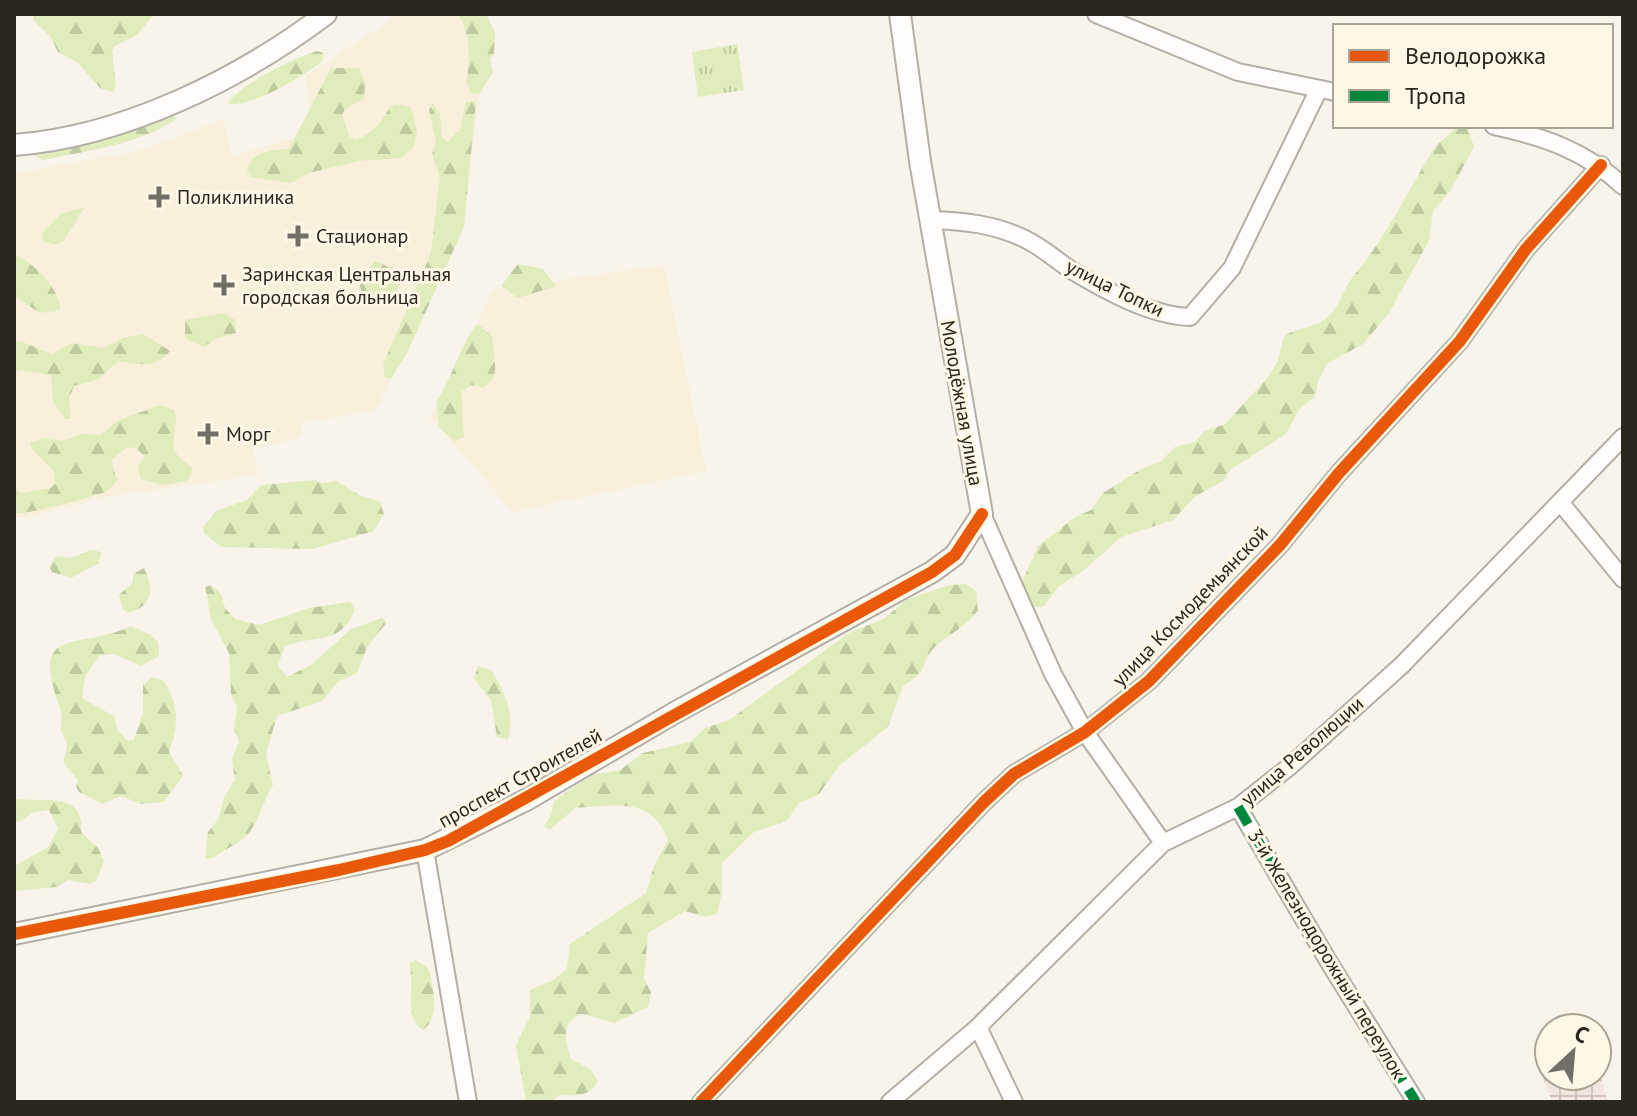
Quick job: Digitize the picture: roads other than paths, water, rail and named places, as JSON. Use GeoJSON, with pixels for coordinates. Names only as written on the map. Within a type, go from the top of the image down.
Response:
{"type":"FeatureCollection","features":[{"type":"Feature","properties":{"kind":"street"},"geometry":{"type":"LineString","coordinates":[[14,145],[107,125],[167,106],[264,57],[326,14]]}},
{"type":"Feature","properties":{"kind":"street","name":"Молодёжная улица"},"geometry":{"type":"LineString","coordinates":[[900,14],[930,220],[982,514],[1053,674],[1085,732],[1163,843]]}},
{"type":"Feature","properties":{"kind":"street"},"geometry":{"type":"LineString","coordinates":[[1096,14],[1238,72],[1327,90]]}},
{"type":"Feature","properties":{"kind":"street","name":"улица Топки"},"geometry":{"type":"LineString","coordinates":[[930,220],[969,221],[999,228],[1028,240],[1072,270],[1128,299],[1173,316],[1190,317],[1232,268],[1327,90]]}},
{"type":"Feature","properties":{"kind":"street"},"geometry":{"type":"LineString","coordinates":[[1503,128],[1550,139],[1601,165],[1623,186]]}},
{"type":"Feature","properties":{"kind":"street","name":"улица Космодемьянской"},"geometry":{"type":"LineString","coordinates":[[701,1102],[984,802],[1014,774],[1085,732],[1149,681],[1280,545],[1339,473],[1460,341],[1526,249],[1601,165]]}},
{"type":"Feature","properties":{"kind":"street","name":"улица Революции"},"geometry":{"type":"LineString","coordinates":[[890,1102],[978,1027],[1163,843],[1238,807],[1289,767],[1402,665],[1623,437]]}},
{"type":"Feature","properties":{"kind":"street"},"geometry":{"type":"LineString","coordinates":[[1560,502],[1623,579]]}},
{"type":"Feature","properties":{"kind":"street","name":"проспект Строителей"},"geometry":{"type":"LineString","coordinates":[[14,934],[425,850],[528,799],[676,712],[932,572],[955,555],[982,514]]}},
{"type":"Feature","properties":{"kind":"street","name":"3-й Железнодорожный переулок"},"geometry":{"type":"LineString","coordinates":[[1238,807],[1416,1102]]}},
{"type":"Feature","properties":{"kind":"street"},"geometry":{"type":"LineString","coordinates":[[425,850],[468,1102]]}},
{"type":"Feature","properties":{"kind":"street"},"geometry":{"type":"LineString","coordinates":[[978,1027],[1014,1102]]}},
{"type":"Feature","properties":{"kind":"place","name":"Поликлиника"},"geometry":{"type":"Point","coordinates":[159,197]}},
{"type":"Feature","properties":{"kind":"place","name":"Стационар"},"geometry":{"type":"Point","coordinates":[298,236]}},
{"type":"Feature","properties":{"kind":"place","name":"Заринская Центральная городская больница"},"geometry":{"type":"Point","coordinates":[224,285]}},
{"type":"Feature","properties":{"kind":"place","name":"Морг"},"geometry":{"type":"Point","coordinates":[208,434]}}]}
